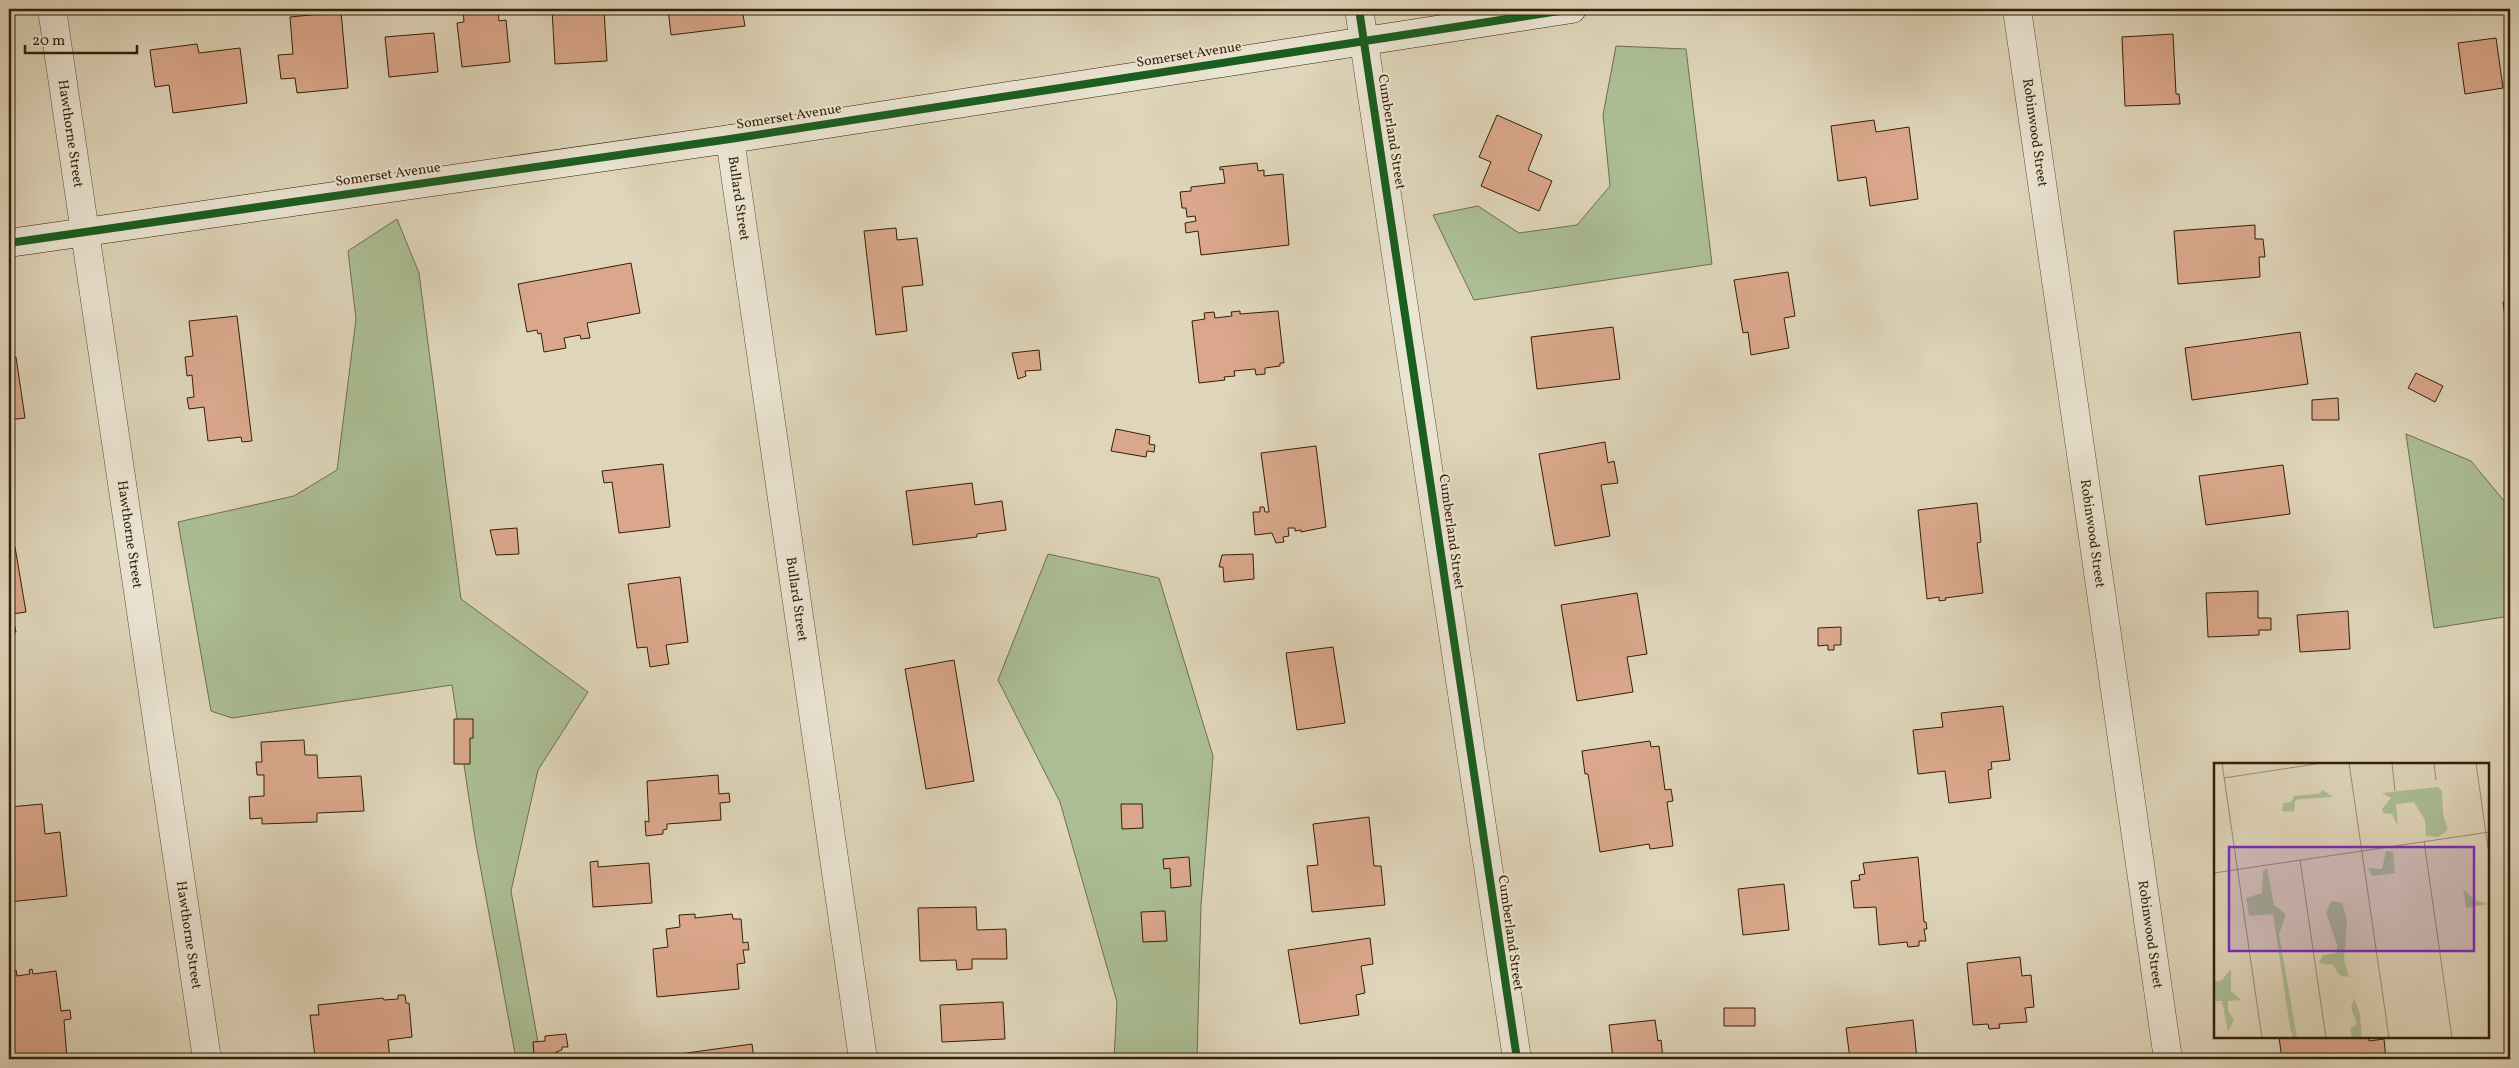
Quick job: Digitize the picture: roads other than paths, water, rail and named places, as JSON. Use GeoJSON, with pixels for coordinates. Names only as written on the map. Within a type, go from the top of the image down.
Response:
{"type":"FeatureCollection","features":[{"type":"Feature","properties":{"kind":"street","name":"Hawthorne Street"},"geometry":{"type":"LineString","coordinates":[[52,9],[207,1059]]}},
{"type":"Feature","properties":{"kind":"street","name":"Cumberland Street"},"geometry":{"type":"LineString","coordinates":[[1359,9],[1517,1059]]}},
{"type":"Feature","properties":{"kind":"street","name":"Somerset Avenue"},"geometry":{"type":"LineString","coordinates":[[9,243],[730,139],[1572,9]]}},
{"type":"Feature","properties":{"kind":"street","name":"Robinwood Street"},"geometry":{"type":"LineString","coordinates":[[2017,9],[2168,1059]]}},
{"type":"Feature","properties":{"kind":"street","name":"Bullard Street"},"geometry":{"type":"LineString","coordinates":[[730,139],[863,1059]]}}]}
